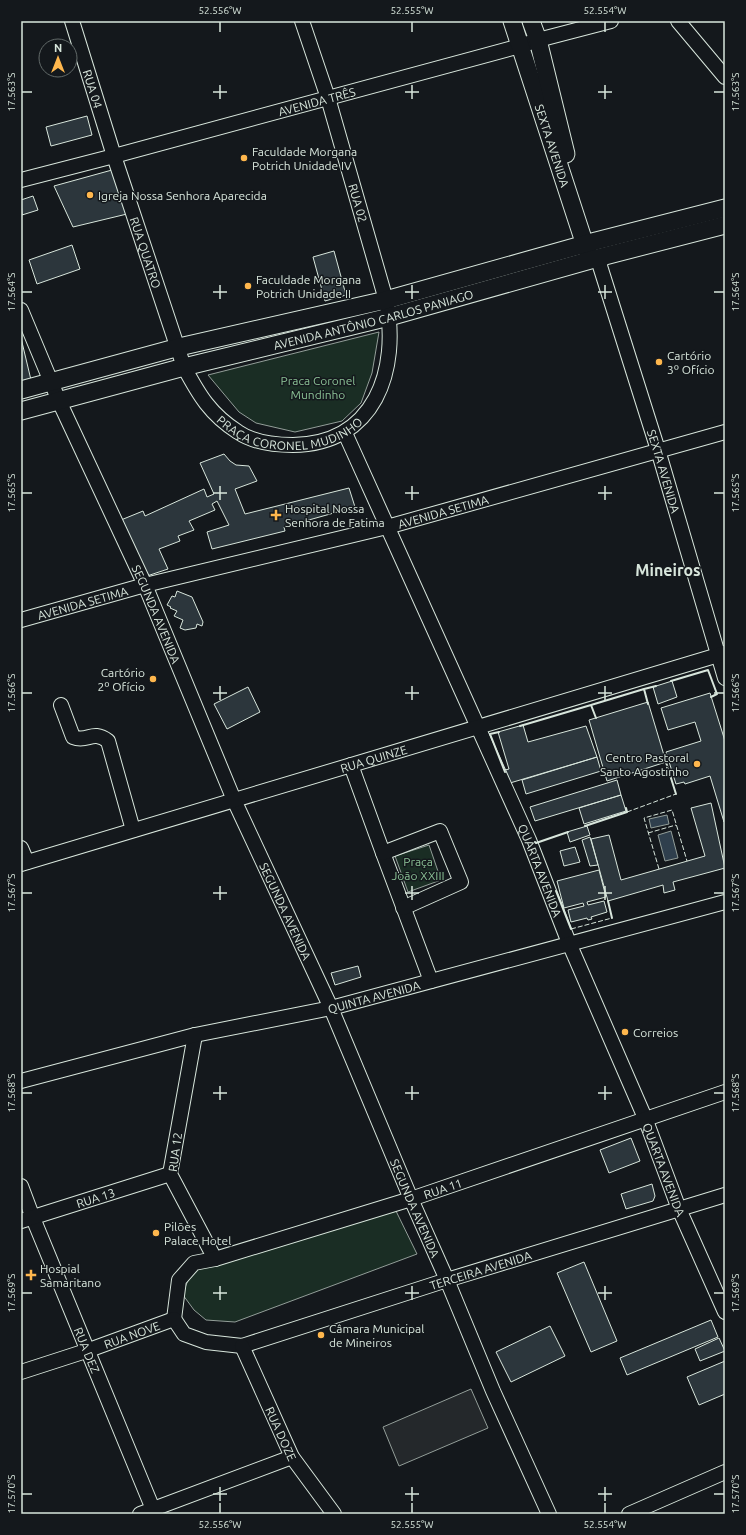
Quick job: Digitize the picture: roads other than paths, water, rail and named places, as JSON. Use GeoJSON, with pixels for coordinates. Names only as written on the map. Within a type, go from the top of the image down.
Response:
{"type":"FeatureCollection","features":[{"type":"Feature","properties":{"kind":"main road","name":"SEXTA AVENIDA"},"geometry":{"type":"LineString","coordinates":[[512,21],[559,149],[595,254]]}},
{"type":"Feature","properties":{"kind":"main road","name":"SEXTA AVENIDA"},"geometry":{"type":"LineString","coordinates":[[531,21],[538,40],[559,149]]}},
{"type":"Feature","properties":{"kind":"main road","name":"AVENIDA ANTÔNIO CARLOS PANIAGO"},"geometry":{"type":"LineString","coordinates":[[21,390],[179,348],[595,254],[649,237],[718,209]]}},
{"type":"Feature","properties":{"kind":"main road"},"geometry":{"type":"LineString","coordinates":[[718,209],[720,227]]}},
{"type":"Feature","properties":{"kind":"main road","name":"AVENIDA ANTÔNIO CARLOS PANIAGO"},"geometry":{"type":"LineString","coordinates":[[649,237],[720,227]]}},
{"type":"Feature","properties":{"kind":"main road","name":"AVENIDA ANTÔNIO CARLOS PANIAGO"},"geometry":{"type":"LineString","coordinates":[[21,411],[184,367],[389,317],[521,271]]}},
{"type":"Feature","properties":{"kind":"street","name":"RUA 04"},"geometry":{"type":"LineString","coordinates":[[72,21],[114,156]]}},
{"type":"Feature","properties":{"kind":"street","name":"RUA 02"},"geometry":{"type":"LineString","coordinates":[[302,21],[328,98],[386,300],[389,317]]}},
{"type":"Feature","properties":{"kind":"street","name":"AVENIDA TRÊS"},"geometry":{"type":"LineString","coordinates":[[21,180],[611,21]]}},
{"type":"Feature","properties":{"kind":"street"},"geometry":{"type":"LineString","coordinates":[[678,21],[725,77]]}},
{"type":"Feature","properties":{"kind":"street","name":"RUA QUATRO"},"geometry":{"type":"LineString","coordinates":[[114,156],[179,348]]}},
{"type":"Feature","properties":{"kind":"street","name":"SEXTA AVENIDA"},"geometry":{"type":"LineString","coordinates":[[595,254],[658,450],[721,654],[725,678]]}},
{"type":"Feature","properties":{"kind":"street","name":"SEGUNDA AVENIDA"},"geometry":{"type":"LineString","coordinates":[[21,310],[59,401],[145,585],[234,800],[330,1008],[493,1391],[549,1514]]}},
{"type":"Feature","properties":{"kind":"street","name":"PRAÇA CORONEL MUDINHO"},"geometry":{"type":"LineString","coordinates":[[184,367],[202,399],[218,417],[239,433],[261,442],[282,445],[305,445],[327,441],[344,433],[361,419],[371,406],[380,389],[386,373],[390,354],[389,317]]}},
{"type":"Feature","properties":{"kind":"street"},"geometry":{"type":"LineString","coordinates":[[179,348],[184,367]]}},
{"type":"Feature","properties":{"kind":"street","name":"AVENIDA SETIMA"},"geometry":{"type":"LineString","coordinates":[[21,620],[145,585],[387,528],[725,432]]}},
{"type":"Feature","properties":{"kind":"street","name":"QUARTA AVENIDA"},"geometry":{"type":"LineString","coordinates":[[344,433],[529,840],[569,943],[645,1118],[679,1209],[725,1312]]}},
{"type":"Feature","properties":{"kind":"street","name":"RUA QUINZE"},"geometry":{"type":"LineString","coordinates":[[24,863],[721,654]]}},
{"type":"Feature","properties":{"kind":"street"},"geometry":{"type":"LineString","coordinates":[[60,705],[73,738],[79,740],[96,735],[102,736],[108,741],[134,830]]}},
{"type":"Feature","properties":{"kind":"street"},"geometry":{"type":"LineString","coordinates":[[351,765],[382,853],[431,982]]}},
{"type":"Feature","properties":{"kind":"street"},"geometry":{"type":"LineString","coordinates":[[382,853],[440,830],[461,882],[403,908]]}},
{"type":"Feature","properties":{"kind":"street"},"geometry":{"type":"LineString","coordinates":[[21,848],[24,863]]}},
{"type":"Feature","properties":{"kind":"street","name":"QUINTA AVENIDA"},"geometry":{"type":"LineString","coordinates":[[21,1081],[195,1035],[330,1008],[725,902]]}},
{"type":"Feature","properties":{"kind":"street","name":"RUA 12"},"geometry":{"type":"LineString","coordinates":[[195,1035],[170,1174],[216,1259]]}},
{"type":"Feature","properties":{"kind":"street","name":"RUA 11"},"geometry":{"type":"LineString","coordinates":[[174,1319],[179,1280],[194,1263],[216,1259],[411,1199],[725,1092]]}},
{"type":"Feature","properties":{"kind":"street","name":"RUA 13"},"geometry":{"type":"LineString","coordinates":[[27,1219],[170,1174]]}},
{"type":"Feature","properties":{"kind":"street","name":"RUA DEZ"},"geometry":{"type":"LineString","coordinates":[[21,1186],[27,1219],[89,1350],[154,1512]]}},
{"type":"Feature","properties":{"kind":"street","name":"TERCEIRA AVENIDA"},"geometry":{"type":"LineString","coordinates":[[174,1319],[184,1334],[206,1342],[242,1346],[447,1280],[725,1195]]}},
{"type":"Feature","properties":{"kind":"street","name":"RUA NOVE"},"geometry":{"type":"LineString","coordinates":[[21,1372],[89,1350],[174,1319]]}},
{"type":"Feature","properties":{"kind":"street","name":"RUA DOZE"},"geometry":{"type":"LineString","coordinates":[[242,1346],[292,1456],[334,1514]]}},
{"type":"Feature","properties":{"kind":"street"},"geometry":{"type":"LineString","coordinates":[[140,1514],[154,1512],[292,1456]]}},
{"type":"Feature","properties":{"kind":"street"},"geometry":{"type":"LineString","coordinates":[[629,1514],[725,1472]]}},
{"type":"Feature","properties":{"kind":"water"},"geometry":{"type":"Polygon","coordinates":[[[667,815],[669,824],[651,828],[649,819],[667,815]]]}},
{"type":"Feature","properties":{"kind":"water"},"geometry":{"type":"Polygon","coordinates":[[[671,831],[678,858],[665,861],[658,835],[671,831]]]}},
{"type":"Feature","properties":{"kind":"place","name":"Faculdade Morgana Potrich Unidade IV"},"geometry":{"type":"Point","coordinates":[244,158]}},
{"type":"Feature","properties":{"kind":"place","name":"Igreja Nossa Senhora Aparecida"},"geometry":{"type":"Point","coordinates":[90,195]}},
{"type":"Feature","properties":{"kind":"place","name":"Faculdade Morgana Potrich Unidade II"},"geometry":{"type":"Point","coordinates":[248,286]}},
{"type":"Feature","properties":{"kind":"place","name":"Cartório 3º Ofício"},"geometry":{"type":"Point","coordinates":[659,362]}},
{"type":"Feature","properties":{"kind":"place","name":"Hospital Nossa Senhora de Fatima"},"geometry":{"type":"Point","coordinates":[276,515]}},
{"type":"Feature","properties":{"kind":"place","name":"Cartório 2º Ofício"},"geometry":{"type":"Point","coordinates":[153,679]}},
{"type":"Feature","properties":{"kind":"place","name":"Centro Pastoral Santo Agostinho"},"geometry":{"type":"Point","coordinates":[697,764]}},
{"type":"Feature","properties":{"kind":"place","name":"Correios"},"geometry":{"type":"Point","coordinates":[625,1032]}},
{"type":"Feature","properties":{"kind":"place","name":"Pilões Palace Hotel"},"geometry":{"type":"Point","coordinates":[156,1233]}},
{"type":"Feature","properties":{"kind":"place","name":"Hospial Samaritano"},"geometry":{"type":"Point","coordinates":[31,1275]}},
{"type":"Feature","properties":{"kind":"place","name":"Câmara Municipal de Mineiros"},"geometry":{"type":"Point","coordinates":[321,1335]}},
{"type":"Feature","properties":{"kind":"district","name":"Mineiros"},"geometry":{"type":"Point","coordinates":[668,570]}},
{"type":"Feature","properties":{"kind":"park label","name":"Praca Coronel Mundinho"},"geometry":{"type":"Point","coordinates":[318,387]}},
{"type":"Feature","properties":{"kind":"park label","name":"Praça João XXIII"},"geometry":{"type":"Point","coordinates":[418,868]}}]}
